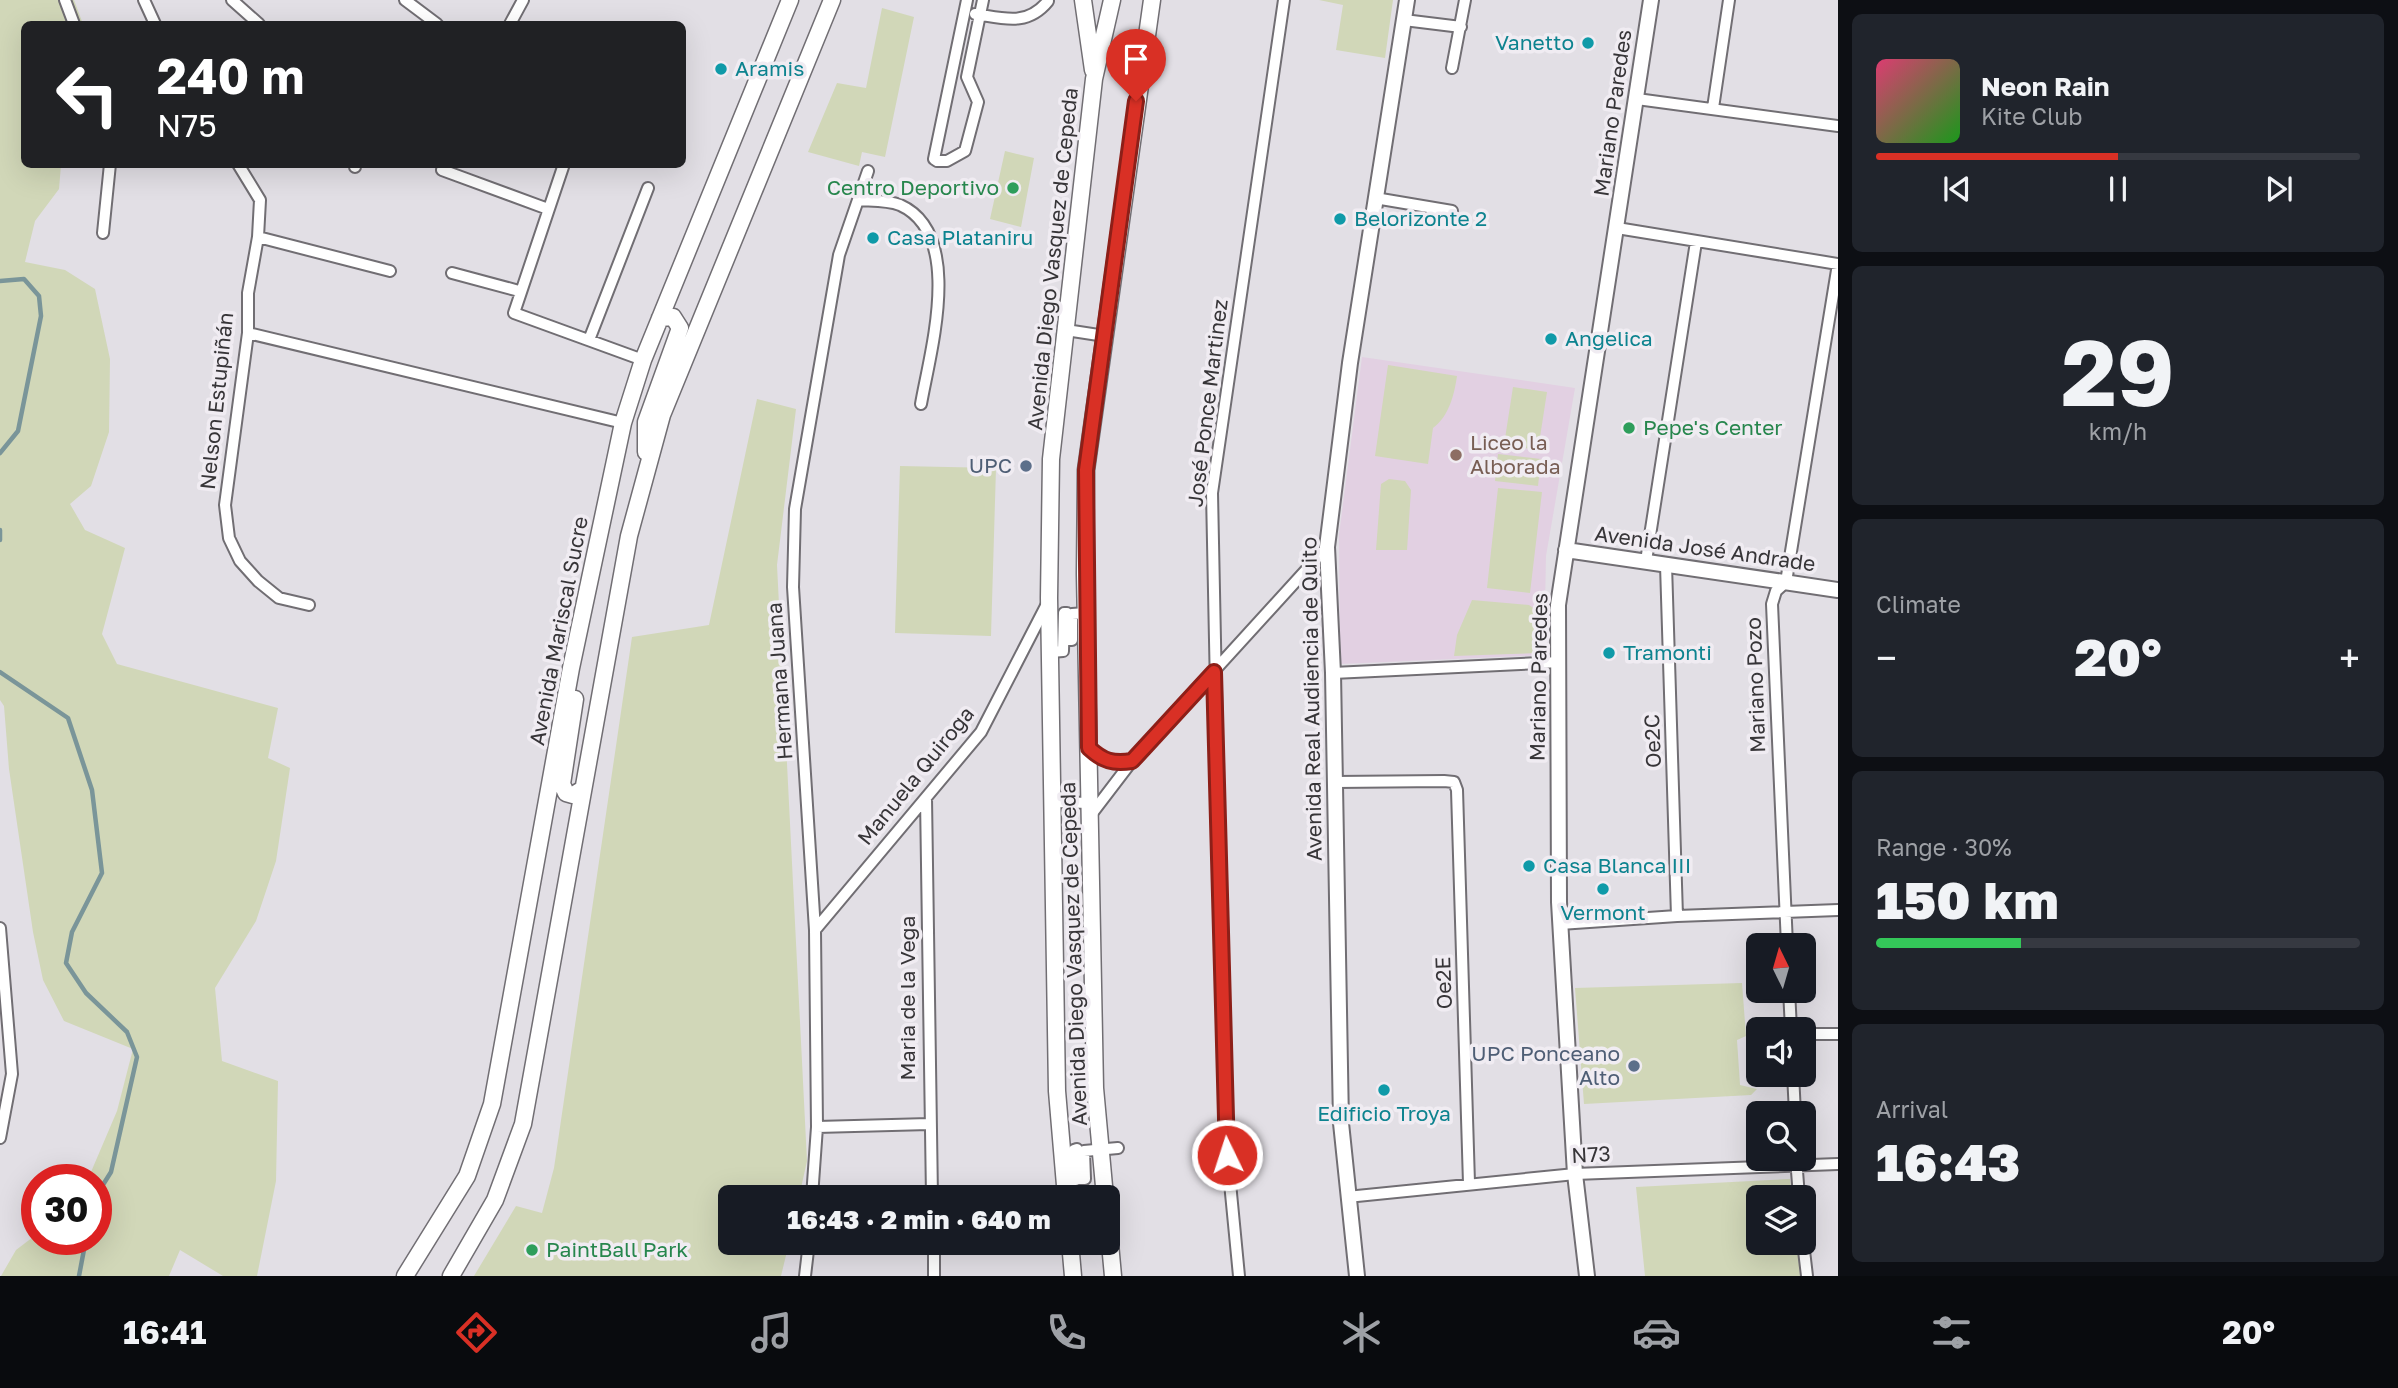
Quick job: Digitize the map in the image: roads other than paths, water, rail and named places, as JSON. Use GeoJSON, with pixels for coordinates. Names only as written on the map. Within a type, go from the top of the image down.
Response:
{"type":"FeatureCollection","features":[{"type":"Feature","properties":{"kind":"main road","name":"Avenida Mariscal Sucre"},"geometry":{"type":"LineString","coordinates":[[405,1276],[467,1176],[492,1104],[571,668],[623,423],[643,360],[790,0]]}},
{"type":"Feature","properties":{"kind":"main road"},"geometry":{"type":"LineString","coordinates":[[451,1276],[495,1200],[523,1124],[629,536],[662,415],[832,0]]}},
{"type":"Feature","properties":{"kind":"main road"},"geometry":{"type":"LineString","coordinates":[[1083,0],[1094,79]]}},
{"type":"Feature","properties":{"kind":"main road","name":"Avenida Diego Vasquez de Cepeda"},"geometry":{"type":"LineString","coordinates":[[1065,1185],[1057,1091],[1049,598],[1051,459],[1094,79],[1112,0]]}},
{"type":"Feature","properties":{"kind":"main road","name":"Avenida Diego Vasquez de Cepeda"},"geometry":{"type":"LineString","coordinates":[[1106,1185],[1109,1149],[1096,1088],[1086,613],[1086,470],[1152,0]]}},
{"type":"Feature","properties":{"kind":"main road","name":"Avenida Real Audiencia de Quito"},"geometry":{"type":"LineString","coordinates":[[1357,1276],[1341,1123],[1333,673],[1327,547],[1375,198],[1407,0]]}},
{"type":"Feature","properties":{"kind":"main road","name":"Mariano Paredes"},"geometry":{"type":"LineString","coordinates":[[1587,1276],[1575,1174],[1560,924],[1558,605],[1651,0]]}},
{"type":"Feature","properties":{"kind":"main road"},"geometry":{"type":"LineString","coordinates":[[646,472],[646,422],[680,328],[673,317],[660,318]]}},
{"type":"Feature","properties":{"kind":"main road","name":"Avenida José Andrade"},"geometry":{"type":"LineString","coordinates":[[1566,550],[1838,590]]}},
{"type":"Feature","properties":{"kind":"main road"},"geometry":{"type":"LineString","coordinates":[[571,668],[576,704],[562,784],[566,793],[573,795],[583,789]]}},
{"type":"Feature","properties":{"kind":"main road"},"geometry":{"type":"LineString","coordinates":[[1071,1255],[1073,1276]]}},
{"type":"Feature","properties":{"kind":"main road"},"geometry":{"type":"LineString","coordinates":[[1111,1255],[1113,1276]]}},
{"type":"Feature","properties":{"kind":"street"},"geometry":{"type":"LineString","coordinates":[[65,0],[73,21]]}},
{"type":"Feature","properties":{"kind":"street"},"geometry":{"type":"LineString","coordinates":[[144,0],[154,21]]}},
{"type":"Feature","properties":{"kind":"street"},"geometry":{"type":"LineString","coordinates":[[232,0],[256,21]]}},
{"type":"Feature","properties":{"kind":"street"},"geometry":{"type":"LineString","coordinates":[[512,21],[523,0]]}},
{"type":"Feature","properties":{"kind":"street"},"geometry":{"type":"LineString","coordinates":[[967,0],[934,159],[937,162],[947,161],[965,151],[978,102],[967,77],[983,0]]}},
{"type":"Feature","properties":{"kind":"street","name":"José Ponce Martinez"},"geometry":{"type":"LineString","coordinates":[[1239,1276],[1225,1131],[1212,493],[1284,0]]}},
{"type":"Feature","properties":{"kind":"street"},"geometry":{"type":"LineString","coordinates":[[1452,68],[1465,0]]}},
{"type":"Feature","properties":{"kind":"street"},"geometry":{"type":"LineString","coordinates":[[1713,108],[1729,0]]}},
{"type":"Feature","properties":{"kind":"street"},"geometry":{"type":"LineString","coordinates":[[965,12],[1004,19],[1027,18],[1048,1]]}},
{"type":"Feature","properties":{"kind":"street"},"geometry":{"type":"LineString","coordinates":[[410,4],[433,21]]}},
{"type":"Feature","properties":{"kind":"street"},"geometry":{"type":"LineString","coordinates":[[1404,20],[1461,27]]}},
{"type":"Feature","properties":{"kind":"street"},"geometry":{"type":"LineString","coordinates":[[951,74],[967,77]]}},
{"type":"Feature","properties":{"kind":"street"},"geometry":{"type":"LineString","coordinates":[[1637,99],[1838,126]]}},
{"type":"Feature","properties":{"kind":"street"},"geometry":{"type":"LineString","coordinates":[[103,233],[110,168]]}},
{"type":"Feature","properties":{"kind":"street","name":"Nelson Estupiñán"},"geometry":{"type":"LineString","coordinates":[[240,168],[260,200],[258,237],[248,293],[247,333],[225,505],[229,538],[240,561],[258,581],[279,598],[309,605]]}},
{"type":"Feature","properties":{"kind":"street"},"geometry":{"type":"LineString","coordinates":[[563,168],[519,291],[514,313],[643,360]]}},
{"type":"Feature","properties":{"kind":"street"},"geometry":{"type":"LineString","coordinates":[[442,170],[548,209]]}},
{"type":"Feature","properties":{"kind":"street","name":"Hermana Juana"},"geometry":{"type":"LineString","coordinates":[[813,1185],[817,1127],[815,930],[793,587],[795,509],[839,255],[868,171]]}},
{"type":"Feature","properties":{"kind":"street"},"geometry":{"type":"LineString","coordinates":[[589,340],[648,188]]}},
{"type":"Feature","properties":{"kind":"street"},"geometry":{"type":"LineString","coordinates":[[1375,198],[1452,211]]}},
{"type":"Feature","properties":{"kind":"street"},"geometry":{"type":"LineString","coordinates":[[858,200],[898,204],[911,211],[924,225],[932,242],[939,302],[921,404]]}},
{"type":"Feature","properties":{"kind":"street"},"geometry":{"type":"LineString","coordinates":[[1617,228],[1838,264]]}},
{"type":"Feature","properties":{"kind":"street"},"geometry":{"type":"LineString","coordinates":[[258,237],[390,271]]}},
{"type":"Feature","properties":{"kind":"street"},"geometry":{"type":"LineString","coordinates":[[1646,561],[1696,242]]}},
{"type":"Feature","properties":{"kind":"street","name":"Mariano Pozo"},"geometry":{"type":"LineString","coordinates":[[1786,933],[1772,604],[1776,592],[1786,582],[1838,264]]}},
{"type":"Feature","properties":{"kind":"street"},"geometry":{"type":"LineString","coordinates":[[452,273],[519,291]]}},
{"type":"Feature","properties":{"kind":"street"},"geometry":{"type":"LineString","coordinates":[[1066,330],[1105,337]]}},
{"type":"Feature","properties":{"kind":"street"},"geometry":{"type":"LineString","coordinates":[[247,333],[623,423]]}},
{"type":"Feature","properties":{"kind":"street"},"geometry":{"type":"LineString","coordinates":[[1054,802],[1090,810],[1327,547]]}},
{"type":"Feature","properties":{"kind":"street","name":"Oe2C"},"geometry":{"type":"LineString","coordinates":[[1666,565],[1677,916]]}},
{"type":"Feature","properties":{"kind":"street","name":"Manuela Quiroga"},"geometry":{"type":"LineString","coordinates":[[815,930],[981,732],[1049,598]]}},
{"type":"Feature","properties":{"kind":"street"},"geometry":{"type":"LineString","coordinates":[[1051,652],[1063,651],[1064,613],[1067,613],[1068,640],[1072,640],[1072,614],[1086,613]]}},
{"type":"Feature","properties":{"kind":"street"},"geometry":{"type":"LineString","coordinates":[[1333,673],[1560,662]]}},
{"type":"Feature","properties":{"kind":"street"},"geometry":{"type":"LineString","coordinates":[[1089,748],[1102,760],[1117,763],[1132,761]]}},
{"type":"Feature","properties":{"kind":"street","name":"Oe2E"},"geometry":{"type":"LineString","coordinates":[[1335,782],[1454,782],[1457,790],[1469,1184]]}},
{"type":"Feature","properties":{"kind":"street","name":"Maria de la Vega"},"geometry":{"type":"LineString","coordinates":[[926,798],[932,1185]]}},
{"type":"Feature","properties":{"kind":"street"},"geometry":{"type":"LineString","coordinates":[[1560,924],[1677,916],[1838,910]]}},
{"type":"Feature","properties":{"kind":"street"},"geometry":{"type":"LineString","coordinates":[[0,928],[12,1074],[0,1138]]}},
{"type":"Feature","properties":{"kind":"street"},"geometry":{"type":"LineString","coordinates":[[1816,1034],[1838,1034]]}},
{"type":"Feature","properties":{"kind":"street"},"geometry":{"type":"LineString","coordinates":[[817,1127],[929,1124]]}},
{"type":"Feature","properties":{"kind":"street"},"geometry":{"type":"LineString","coordinates":[[1062,1148],[1068,1147],[1072,1180],[1076,1180],[1074,1150],[1077,1149],[1080,1179],[1085,1179],[1084,1151],[1109,1149]]}},
{"type":"Feature","properties":{"kind":"street","name":"N73"},"geometry":{"type":"LineString","coordinates":[[1816,1162],[1838,1164]]}},
{"type":"Feature","properties":{"kind":"street","name":"N73"},"geometry":{"type":"LineString","coordinates":[[1347,1197],[1575,1174],[1746,1164]]}},
{"type":"Feature","properties":{"kind":"street"},"geometry":{"type":"LineString","coordinates":[[805,1276],[807,1255]]}},
{"type":"Feature","properties":{"kind":"street"},"geometry":{"type":"LineString","coordinates":[[933,1276],[934,1255]]}},
{"type":"Feature","properties":{"kind":"waterway"},"geometry":{"type":"LineString","coordinates":[[0,281],[24,279],[39,296],[41,316],[18,431],[0,453]]}},
{"type":"Feature","properties":{"kind":"waterway"},"geometry":{"type":"LineString","coordinates":[[0,530],[0,540]]}},
{"type":"Feature","properties":{"kind":"waterway"},"geometry":{"type":"LineString","coordinates":[[0,672],[68,718],[92,790],[102,873],[72,932],[66,963],[86,993],[127,1032],[137,1057],[112,1168]]}},
{"type":"Feature","properties":{"kind":"waterway"},"geometry":{"type":"LineString","coordinates":[[79,1276],[83,1255]]}},
{"type":"Feature","properties":{"kind":"place","name":"Vanetto"},"geometry":{"type":"Point","coordinates":[1588,43]}},
{"type":"Feature","properties":{"kind":"place","name":"Aramis"},"geometry":{"type":"Point","coordinates":[721,69]}},
{"type":"Feature","properties":{"kind":"place","name":"Centro Deportivo"},"geometry":{"type":"Point","coordinates":[1013,188]}},
{"type":"Feature","properties":{"kind":"place","name":"Belorizonte 2"},"geometry":{"type":"Point","coordinates":[1340,219]}},
{"type":"Feature","properties":{"kind":"place","name":"Casa Plataniru"},"geometry":{"type":"Point","coordinates":[873,238]}},
{"type":"Feature","properties":{"kind":"place","name":"Angelica"},"geometry":{"type":"Point","coordinates":[1551,339]}},
{"type":"Feature","properties":{"kind":"place","name":"Pepe's Center"},"geometry":{"type":"Point","coordinates":[1629,428]}},
{"type":"Feature","properties":{"kind":"place","name":"Liceo la Alborada"},"geometry":{"type":"Point","coordinates":[1456,455]}},
{"type":"Feature","properties":{"kind":"place","name":"UPC"},"geometry":{"type":"Point","coordinates":[1026,466]}},
{"type":"Feature","properties":{"kind":"place","name":"Tramonti"},"geometry":{"type":"Point","coordinates":[1609,653]}},
{"type":"Feature","properties":{"kind":"place","name":"Casa Blanca III"},"geometry":{"type":"Point","coordinates":[1529,866]}},
{"type":"Feature","properties":{"kind":"place","name":"Vermont"},"geometry":{"type":"Point","coordinates":[1603,889]}},
{"type":"Feature","properties":{"kind":"place","name":"UPC Ponceano Alto"},"geometry":{"type":"Point","coordinates":[1634,1066]}},
{"type":"Feature","properties":{"kind":"place","name":"Edificio Troya"},"geometry":{"type":"Point","coordinates":[1384,1090]}},
{"type":"Feature","properties":{"kind":"place","name":"PaintBall Park"},"geometry":{"type":"Point","coordinates":[532,1250]}}]}
